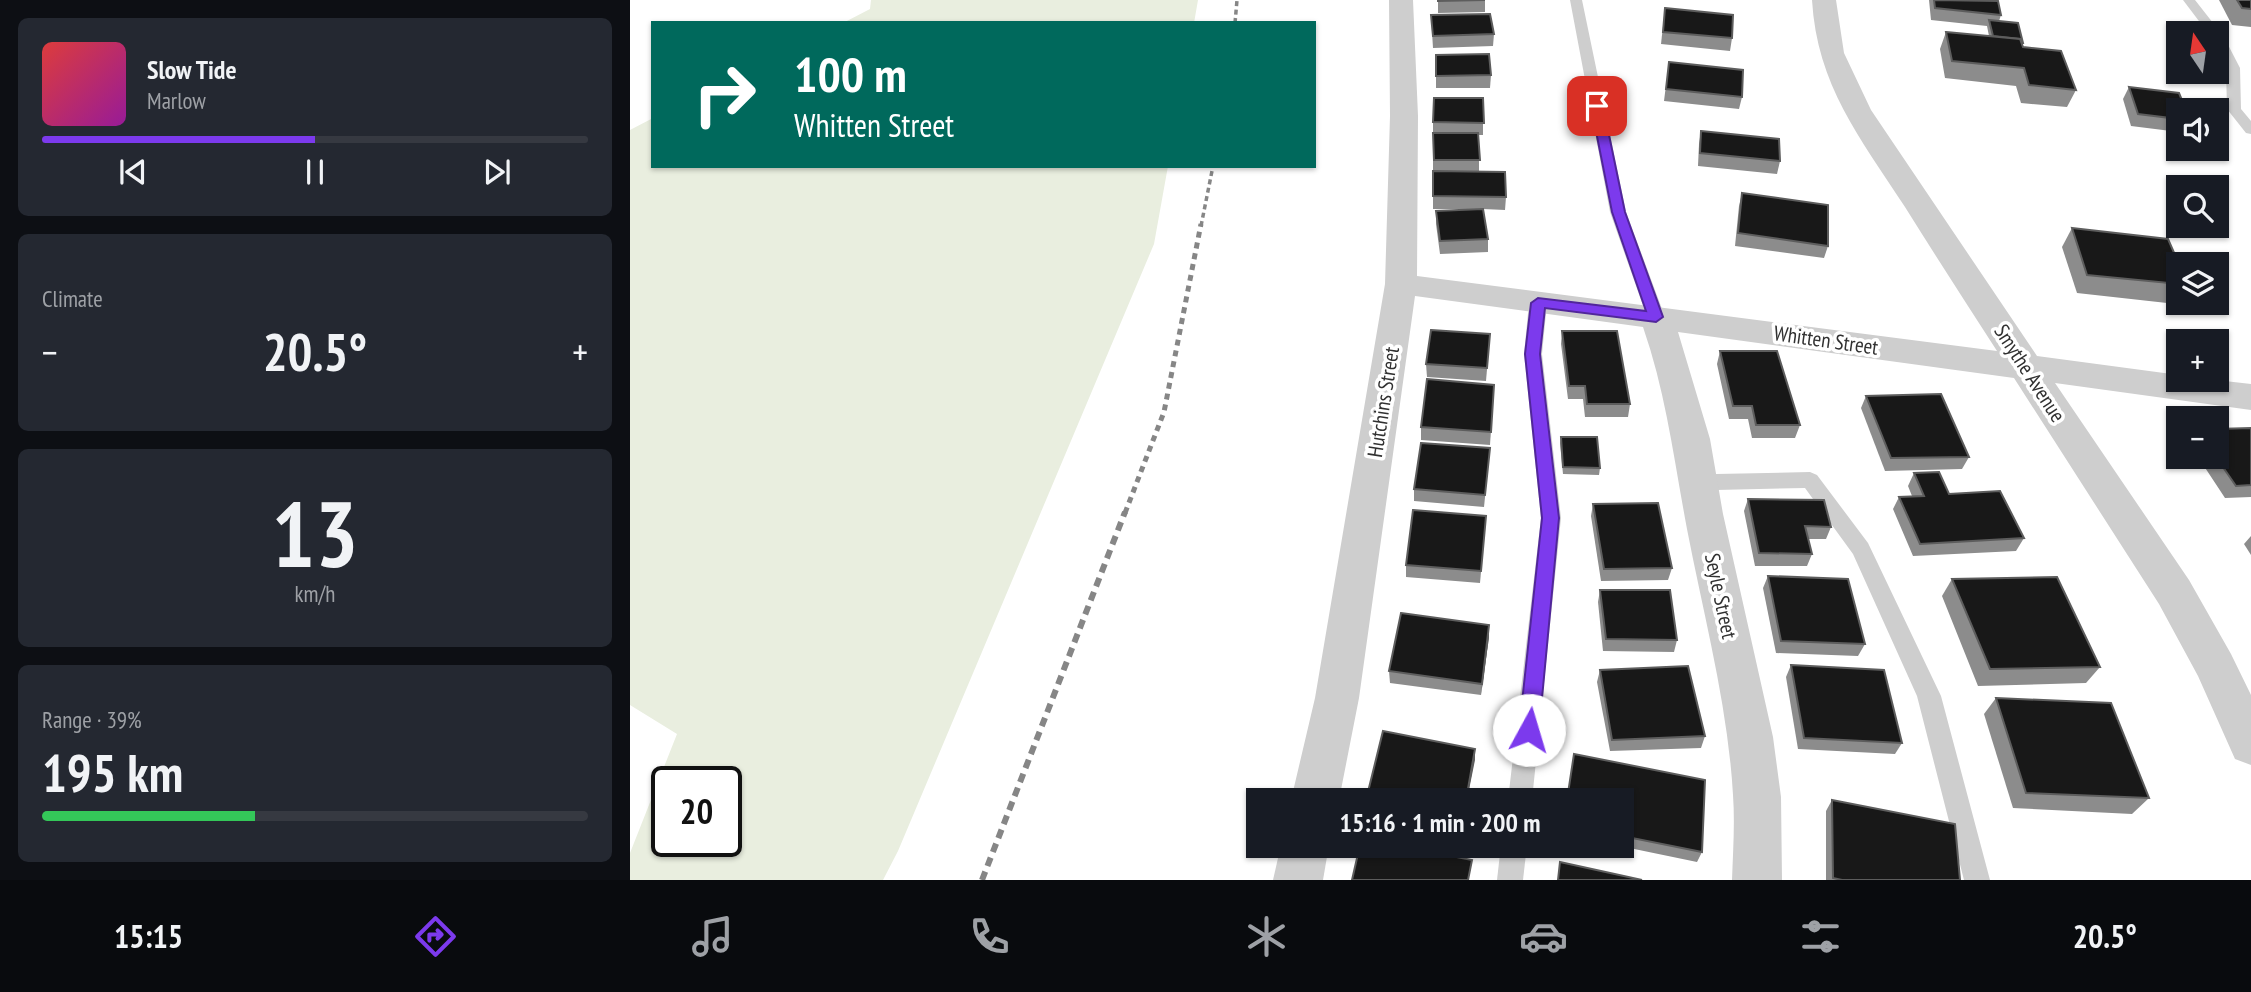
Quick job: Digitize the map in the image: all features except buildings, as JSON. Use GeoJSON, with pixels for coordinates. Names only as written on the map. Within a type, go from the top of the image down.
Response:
{"type":"FeatureCollection","features":[{"type":"Feature","properties":{"kind":"street","name":"Hutchins Street"},"geometry":{"type":"LineString","coordinates":[[1318,788],[1337,698],[1401,284],[1404,116],[1401,0]]}},
{"type":"Feature","properties":{"kind":"street","name":"Smythe Avenue"},"geometry":{"type":"LineString","coordinates":[[1824,0],[1830,55],[1838,76],[1867,127],[2174,592],[2216,667],[2251,744]]}},
{"type":"Feature","properties":{"kind":"street","name":"Whitten Street"},"geometry":{"type":"LineString","coordinates":[[1401,284],[2251,397]]}},
{"type":"Feature","properties":{"kind":"street","name":"Seyle Street"},"geometry":{"type":"LineString","coordinates":[[1656,317],[1669,350],[1700,478],[1704,514],[1750,737],[1757,797],[1756,880]]}},
{"type":"Feature","properties":{"kind":"street"},"geometry":{"type":"LineString","coordinates":[[1298,880],[1303,858]]}},
{"type":"Feature","properties":{"kind":"lane"},"geometry":{"type":"LineString","coordinates":[[1576,0],[1618,212],[1656,317]]}},
{"type":"Feature","properties":{"kind":"lane"},"geometry":{"type":"LineString","coordinates":[[2189,0],[2205,21]]}},
{"type":"Feature","properties":{"kind":"lane"},"geometry":{"type":"LineString","coordinates":[[2230,62],[2233,68],[2234,109],[2251,130]]}},
{"type":"Feature","properties":{"kind":"lane"},"geometry":{"type":"LineString","coordinates":[[1521,788],[1551,518],[1533,354],[1538,303]]}},
{"type":"Feature","properties":{"kind":"lane"},"geometry":{"type":"LineString","coordinates":[[1700,478],[1716,482],[1810,480],[1861,549],[1929,696],[1977,880]]}},
{"type":"Feature","properties":{"kind":"lane"},"geometry":{"type":"LineString","coordinates":[[1510,880],[1513,858]]}},
{"type":"Feature","properties":{"kind":"shaded area"},"geometry":{"type":"Polygon","coordinates":[[[871,0],[1198,0],[1194,21],[847,21],[870,9],[871,0]]]}},
{"type":"Feature","properties":{"kind":"shaded area"},"geometry":{"type":"Polygon","coordinates":[[[651,119],[651,168],[1168,168],[1154,244],[898,851],[883,880],[630,880],[630,853],[651,800],[651,857],[742,857],[742,766],[664,766],[677,734],[630,705],[630,130],[651,119]]]}},
{"type":"Feature","properties":{"kind":"railway"},"geometry":{"type":"LineString","coordinates":[[1235,21],[1237,0]]}},
{"type":"Feature","properties":{"kind":"railway"},"geometry":{"type":"LineString","coordinates":[[1201,226],[1213,168]]}},
{"type":"Feature","properties":{"kind":"railway"},"geometry":{"type":"LineString","coordinates":[[1125,513],[1164,412],[1201,224]]}},
{"type":"Feature","properties":{"kind":"railway"},"geometry":{"type":"LineString","coordinates":[[982,880],[1125,512]]}},
{"type":"Feature","properties":{"kind":"route"},"geometry":{"type":"LineString","coordinates":[[1529,730],[1551,518],[1533,354],[1538,303],[1656,317],[1618,212],[1597,106]]}}]}
